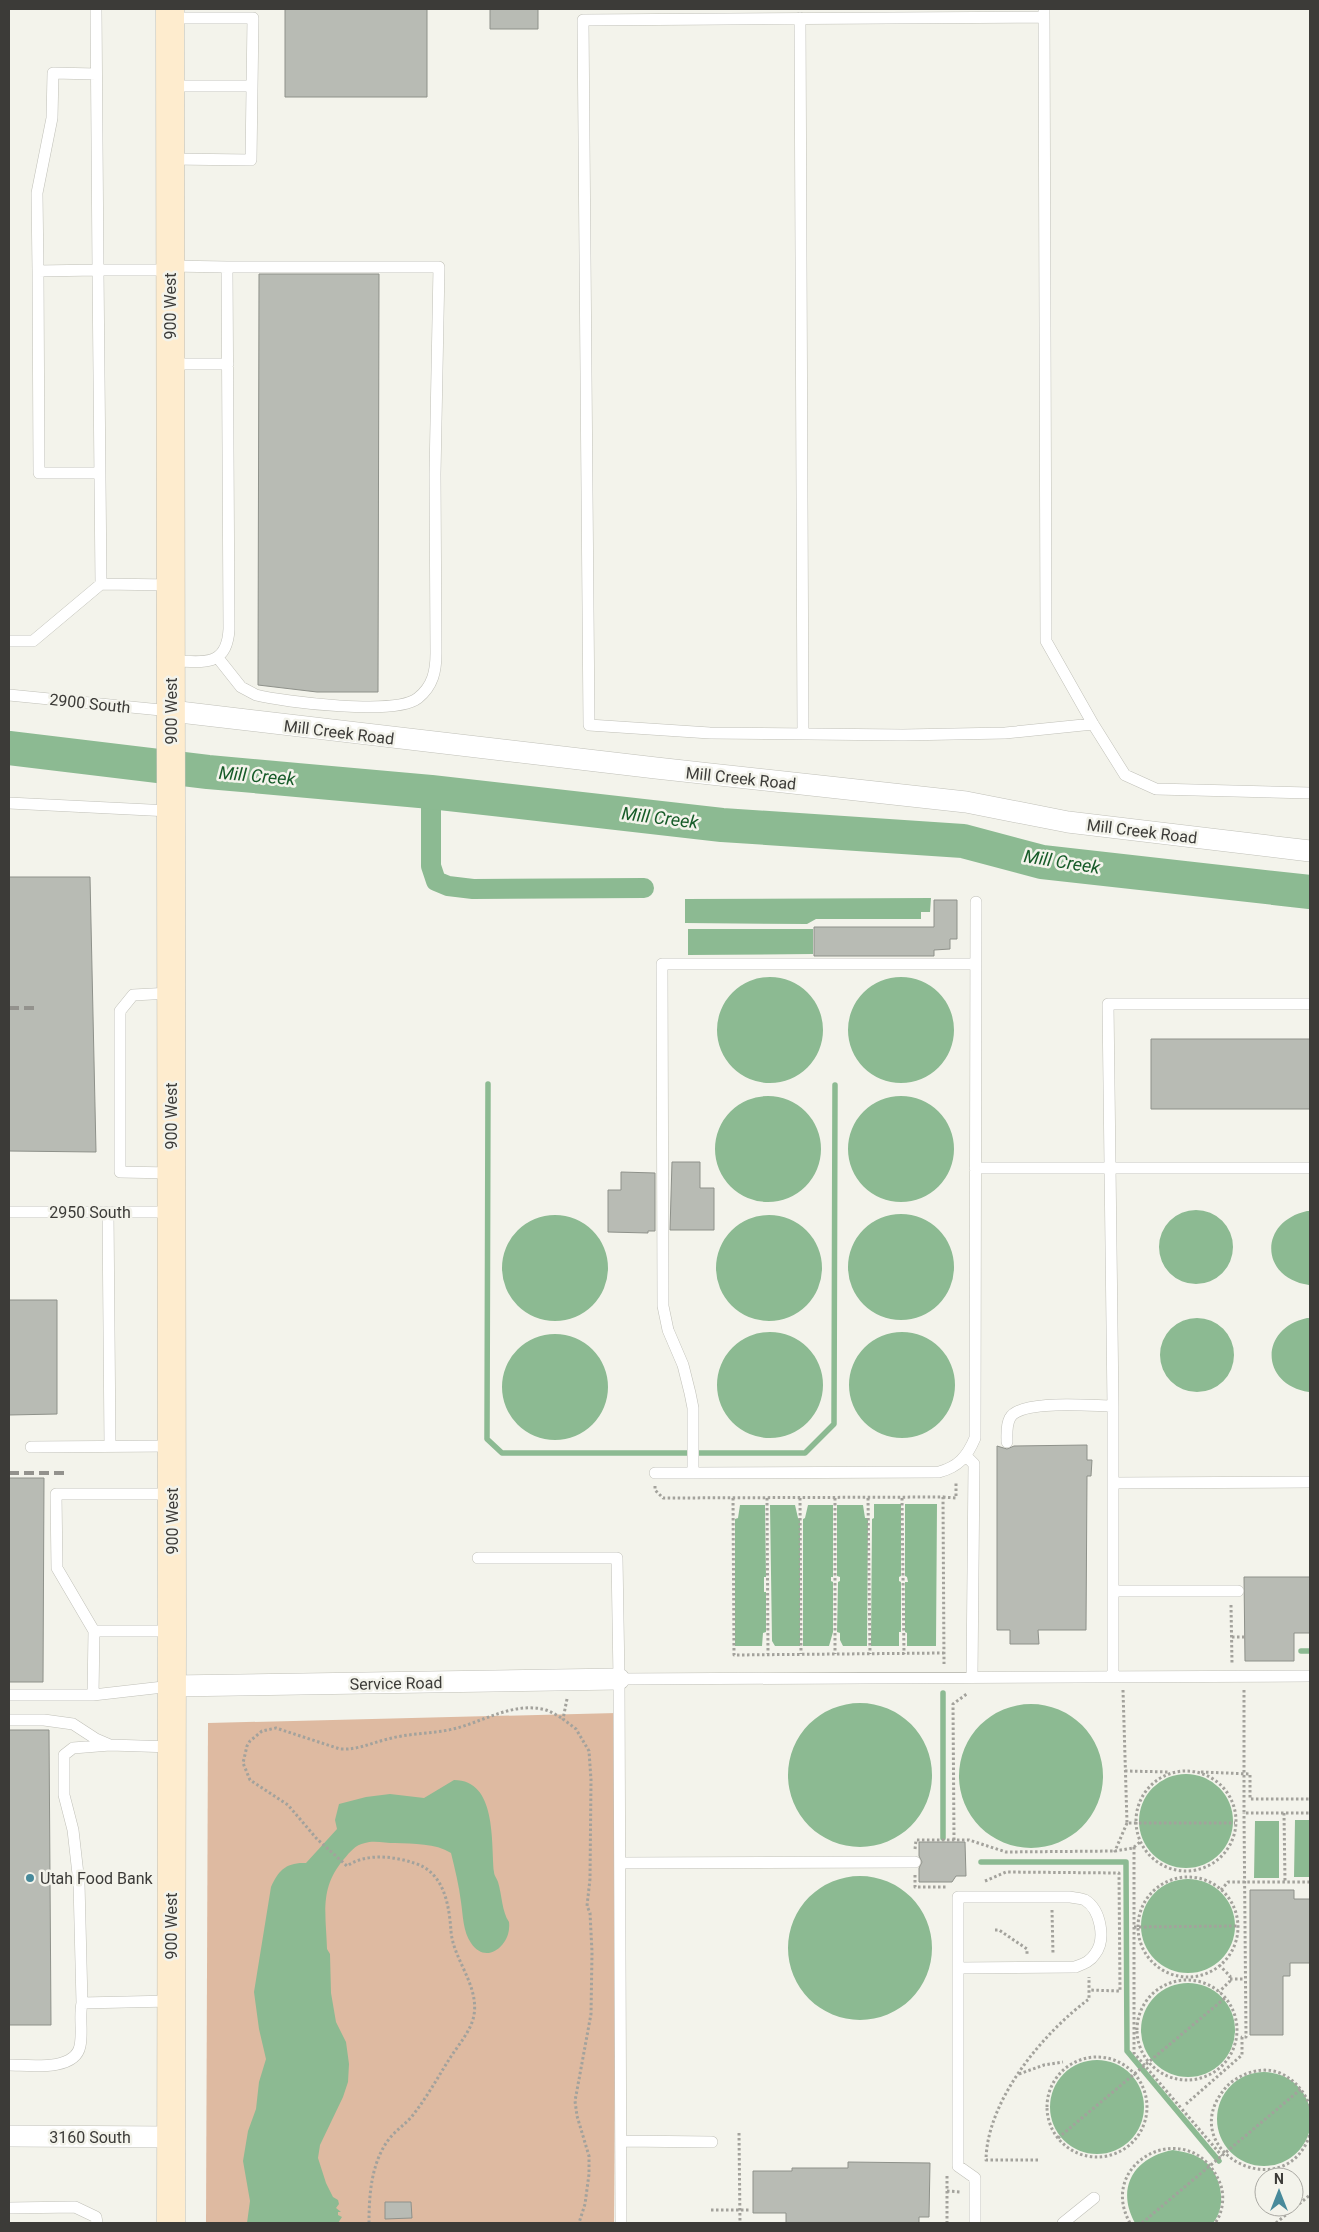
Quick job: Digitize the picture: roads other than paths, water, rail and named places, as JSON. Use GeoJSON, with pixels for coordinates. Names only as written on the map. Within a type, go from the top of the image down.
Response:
{"type":"FeatureCollection","features":[{"type":"Feature","properties":{"kind":"main road","name":"900 West"},"geometry":{"type":"LineString","coordinates":[[170,13],[172,585],[170,798],[172,1494],[171,2223]]}},
{"type":"Feature","properties":{"kind":"street","name":"Mill Creek Road"},"geometry":{"type":"LineString","coordinates":[[171,711],[966,802],[1068,822],[1310,851]]}},
{"type":"Feature","properties":{"kind":"street","name":"Service Road"},"geometry":{"type":"LineString","coordinates":[[172,1686],[619,1679]]}},
{"type":"Feature","properties":{"kind":"street","name":"3160 South"},"geometry":{"type":"LineString","coordinates":[[9,2136],[170,2137]]}},
{"type":"Feature","properties":{"kind":"lane"},"geometry":{"type":"LineString","coordinates":[[96,9],[101,584]]}},
{"type":"Feature","properties":{"kind":"lane"},"geometry":{"type":"LineString","coordinates":[[170,13],[253,18],[251,160],[170,159]]}},
{"type":"Feature","properties":{"kind":"lane"},"geometry":{"type":"LineString","coordinates":[[1093,724],[1006,733],[803,734],[710,733],[589,725],[583,20],[1044,13],[1046,641],[1093,724],[1125,775],[1156,789],[1310,794]]}},
{"type":"Feature","properties":{"kind":"lane"},"geometry":{"type":"LineString","coordinates":[[800,18],[803,734]]}},
{"type":"Feature","properties":{"kind":"lane"},"geometry":{"type":"LineString","coordinates":[[96,74],[53,73],[52,118],[37,193],[39,473],[100,473]]}},
{"type":"Feature","properties":{"kind":"lane"},"geometry":{"type":"LineString","coordinates":[[170,86],[252,86]]}},
{"type":"Feature","properties":{"kind":"lane"},"geometry":{"type":"LineString","coordinates":[[38,271],[227,267],[439,267],[435,474],[436,653],[432,680],[429,687],[417,699],[398,706],[354,706],[256,695],[241,687],[218,658]]}},
{"type":"Feature","properties":{"kind":"lane"},"geometry":{"type":"LineString","coordinates":[[171,661],[211,661],[218,658],[226,646],[229,629],[227,267]]}},
{"type":"Feature","properties":{"kind":"lane"},"geometry":{"type":"LineString","coordinates":[[171,364],[228,364]]}},
{"type":"Feature","properties":{"kind":"lane"},"geometry":{"type":"LineString","coordinates":[[9,641],[33,641],[101,584],[172,585]]}},
{"type":"Feature","properties":{"kind":"lane","name":"2900 South"},"geometry":{"type":"LineString","coordinates":[[9,695],[171,711]]}},
{"type":"Feature","properties":{"kind":"lane"},"geometry":{"type":"LineString","coordinates":[[9,803],[170,798]]}},
{"type":"Feature","properties":{"kind":"lane"},"geometry":{"type":"LineString","coordinates":[[656,1473],[693,1467],[939,1472],[956,1465],[966,1456],[974,1438],[976,902]]}},
{"type":"Feature","properties":{"kind":"lane"},"geometry":{"type":"LineString","coordinates":[[693,1467],[693,1408],[687,1378],[668,1330],[663,1306],[662,964],[976,964]]}},
{"type":"Feature","properties":{"kind":"lane"},"geometry":{"type":"LineString","coordinates":[[170,993],[133,994],[120,1011],[120,1172],[171,1173]]}},
{"type":"Feature","properties":{"kind":"lane"},"geometry":{"type":"LineString","coordinates":[[1118,1677],[1113,1590],[1111,1169],[1108,1004],[1310,1004]]}},
{"type":"Feature","properties":{"kind":"lane"},"geometry":{"type":"LineString","coordinates":[[976,1168],[1310,1168]]}},
{"type":"Feature","properties":{"kind":"lane","name":"2950 South"},"geometry":{"type":"LineString","coordinates":[[9,1212],[171,1212]]}},
{"type":"Feature","properties":{"kind":"lane"},"geometry":{"type":"LineString","coordinates":[[108,1212],[110,1446]]}},
{"type":"Feature","properties":{"kind":"lane"},"geometry":{"type":"LineString","coordinates":[[1007,1442],[1007,1429],[1010,1417],[1018,1410],[1033,1406],[1113,1406]]}},
{"type":"Feature","properties":{"kind":"lane"},"geometry":{"type":"LineString","coordinates":[[31,1447],[171,1446]]}},
{"type":"Feature","properties":{"kind":"lane"},"geometry":{"type":"LineString","coordinates":[[966,1456],[974,1464],[972,1678]]}},
{"type":"Feature","properties":{"kind":"lane"},"geometry":{"type":"LineString","coordinates":[[1113,1483],[1310,1482]]}},
{"type":"Feature","properties":{"kind":"lane"},"geometry":{"type":"LineString","coordinates":[[93,1695],[94,1631],[58,1568],[56,1494],[172,1494]]}},
{"type":"Feature","properties":{"kind":"lane"},"geometry":{"type":"LineString","coordinates":[[478,1558],[617,1558],[621,2223]]}},
{"type":"Feature","properties":{"kind":"lane"},"geometry":{"type":"LineString","coordinates":[[1113,1590],[1234,1591]]}},
{"type":"Feature","properties":{"kind":"lane"},"geometry":{"type":"LineString","coordinates":[[94,1631],[172,1631]]}},
{"type":"Feature","properties":{"kind":"lane"},"geometry":{"type":"LineString","coordinates":[[619,1679],[1310,1676]]}},
{"type":"Feature","properties":{"kind":"lane"},"geometry":{"type":"LineString","coordinates":[[9,1695],[93,1695],[172,1686]]}},
{"type":"Feature","properties":{"kind":"lane"},"geometry":{"type":"LineString","coordinates":[[9,1720],[44,1720],[73,1724],[96,1739],[110,1745]]}},
{"type":"Feature","properties":{"kind":"lane"},"geometry":{"type":"LineString","coordinates":[[9,2065],[59,2064],[74,2057],[80,2048],[82,2003],[79,1883],[73,1835],[64,1796],[64,1755],[73,1748],[110,1745],[172,1747]]}},
{"type":"Feature","properties":{"kind":"lane"},"geometry":{"type":"LineString","coordinates":[[620,1863],[915,1862]]}},
{"type":"Feature","properties":{"kind":"lane"},"geometry":{"type":"LineString","coordinates":[[958,1968],[1075,1967],[1087,1962],[1096,1953],[1100,1940],[1099,1919],[1093,1907],[1084,1900],[1052,1897],[958,1897],[958,1968],[958,2166],[975,2178],[976,2223]]}},
{"type":"Feature","properties":{"kind":"lane"},"geometry":{"type":"LineString","coordinates":[[82,2003],[171,2001]]}},
{"type":"Feature","properties":{"kind":"lane"},"geometry":{"type":"LineString","coordinates":[[622,2142],[712,2142]]}},
{"type":"Feature","properties":{"kind":"lane"},"geometry":{"type":"LineString","coordinates":[[1063,2223],[1094,2198]]}},
{"type":"Feature","properties":{"kind":"lane"},"geometry":{"type":"LineString","coordinates":[[9,2208],[75,2208],[96,2218],[97,2223]]}},
{"type":"Feature","properties":{"kind":"waterway","name":"Mill Creek"},"geometry":{"type":"LineString","coordinates":[[9,748],[208,772],[431,792],[722,825],[963,841],[1042,862],[1310,892]]}},
{"type":"Feature","properties":{"kind":"waterway"},"geometry":{"type":"LineString","coordinates":[[431,792],[431,866],[436,881],[448,886],[473,889],[644,888]]}},
{"type":"Feature","properties":{"kind":"waterway"},"geometry":{"type":"LineString","coordinates":[[488,1084],[487,1439],[502,1453],[805,1453],[834,1424],[835,1085]]}},
{"type":"Feature","properties":{"kind":"waterway"},"geometry":{"type":"LineString","coordinates":[[1301,1651],[1310,1651]]}},
{"type":"Feature","properties":{"kind":"waterway"},"geometry":{"type":"LineString","coordinates":[[943,1693],[943,1838]]}},
{"type":"Feature","properties":{"kind":"waterway"},"geometry":{"type":"LineString","coordinates":[[981,1862],[1126,1862],[1127,2051],[1219,2161]]}},
{"type":"Feature","properties":{"kind":"railway"},"geometry":{"type":"LineString","coordinates":[[9,1008],[38,1008]]}},
{"type":"Feature","properties":{"kind":"railway"},"geometry":{"type":"LineString","coordinates":[[9,1473],[69,1473]]}},
{"type":"Feature","properties":{"kind":"place","name":"Utah Food Bank"},"geometry":{"type":"Point","coordinates":[30,1878]}}]}
